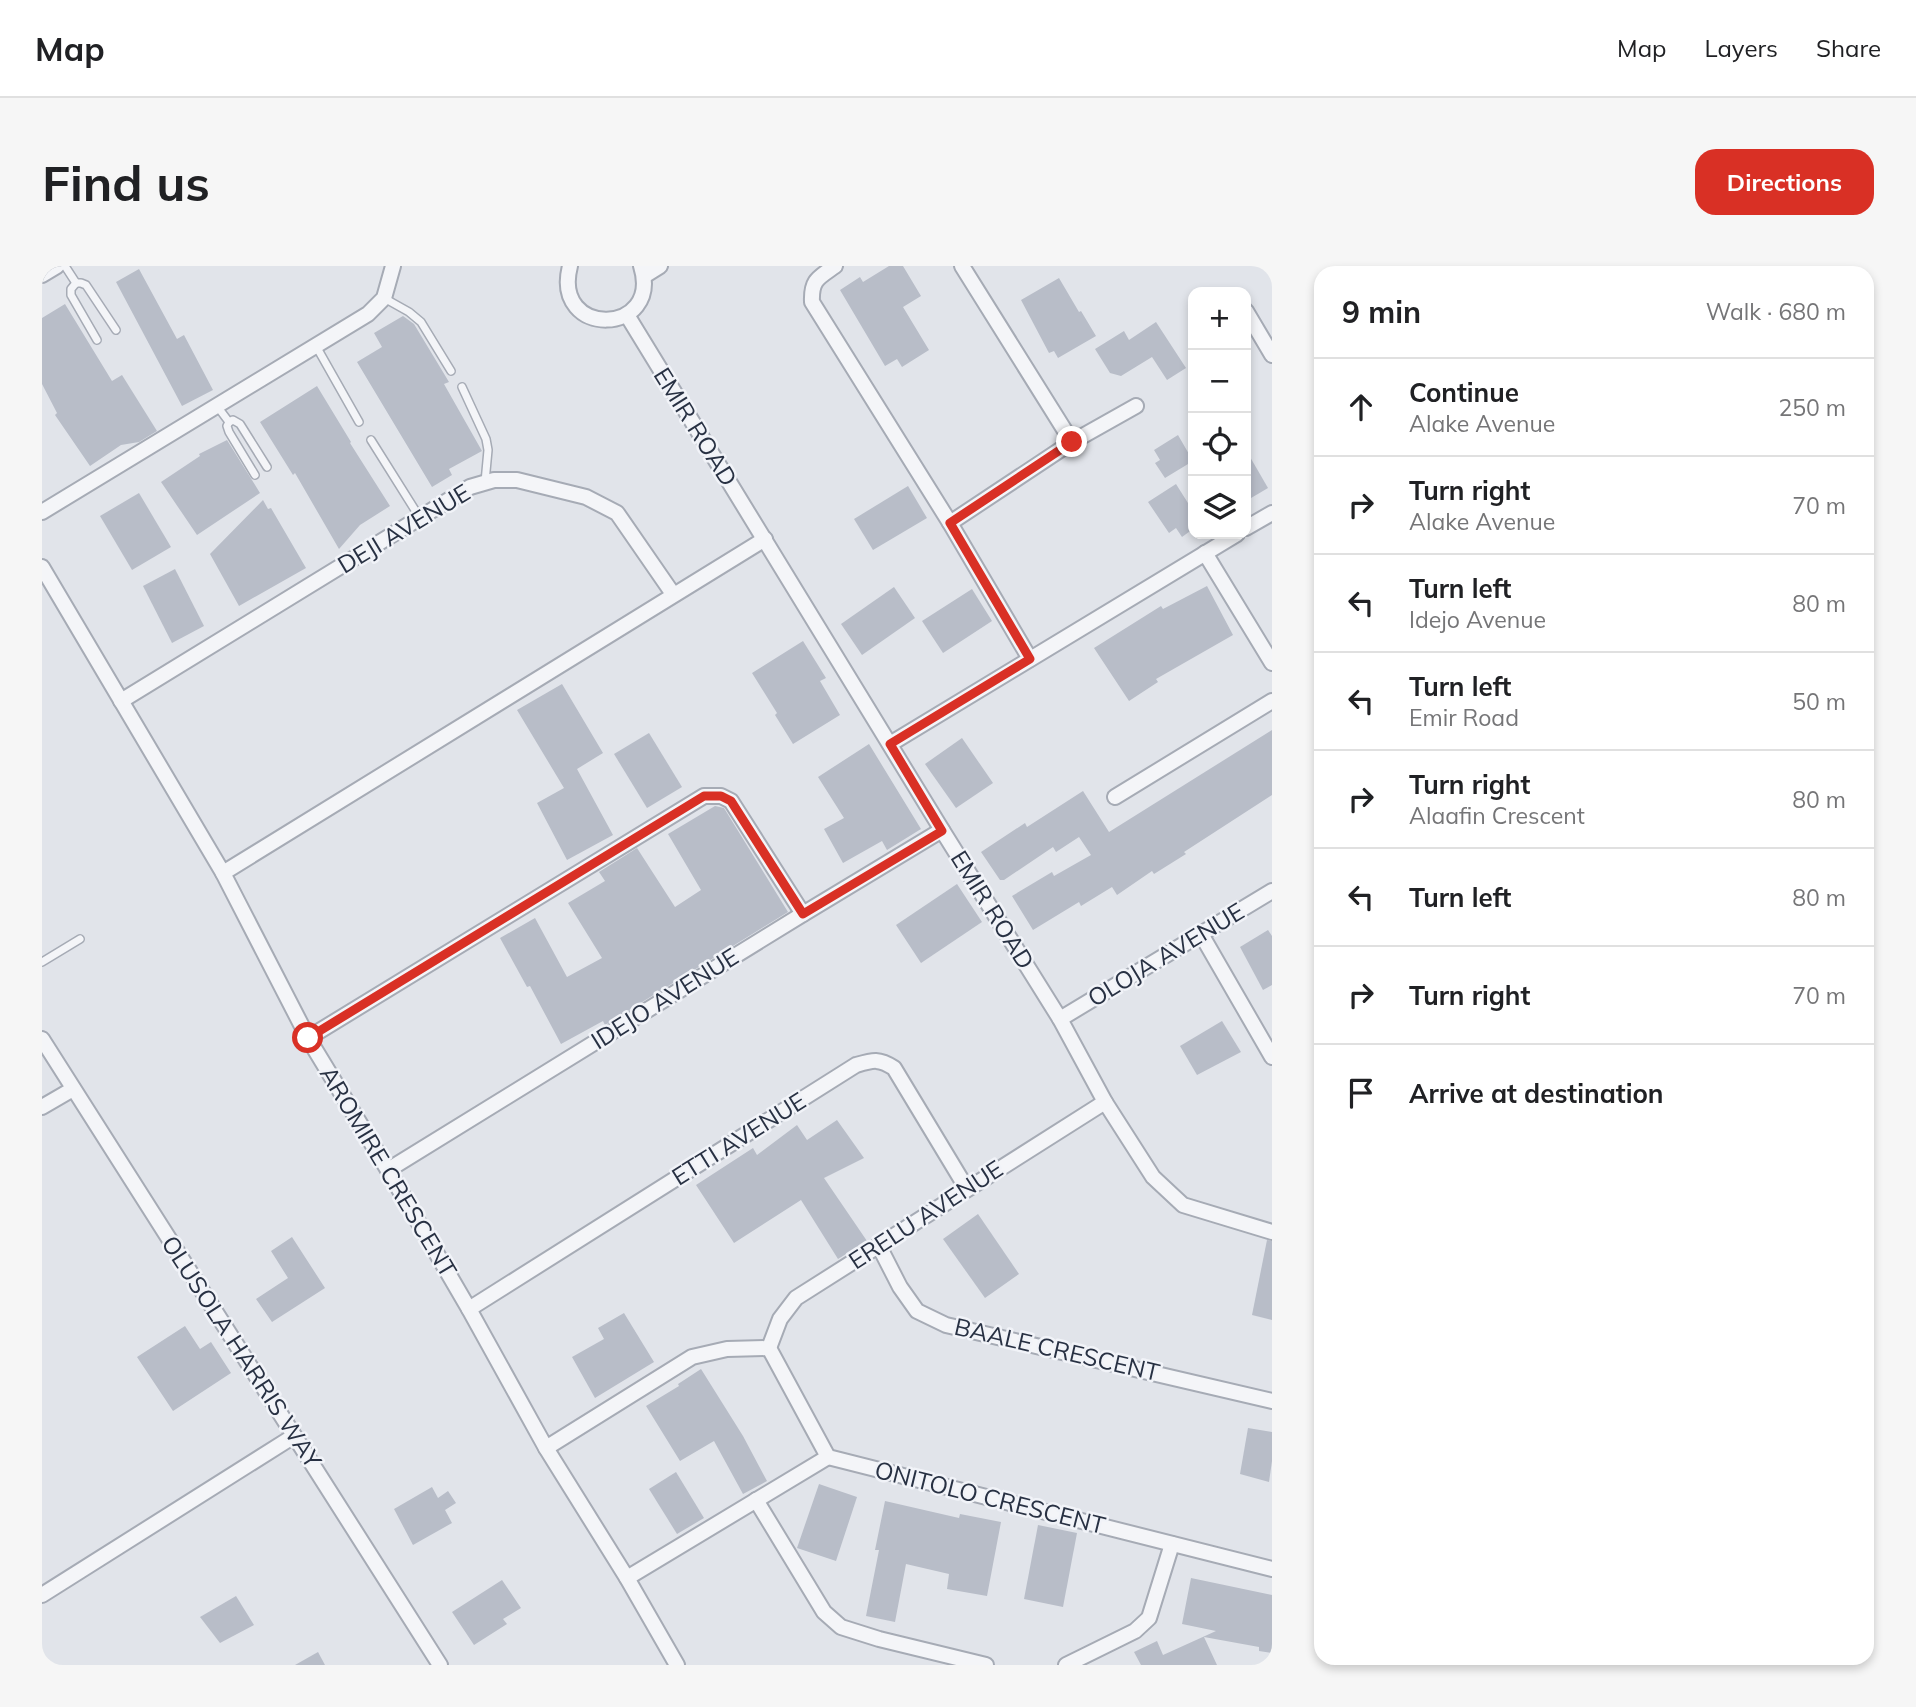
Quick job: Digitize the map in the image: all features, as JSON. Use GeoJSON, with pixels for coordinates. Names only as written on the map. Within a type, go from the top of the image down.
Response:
{"type":"FeatureCollection","features":[{"type":"Feature","properties":{"kind":"street"},"geometry":{"type":"LineString","coordinates":[[42,275],[57,266]]}},
{"type":"Feature","properties":{"kind":"street"},"geometry":{"type":"LineString","coordinates":[[42,512],[368,314],[384,298],[393,266]]}},
{"type":"Feature","properties":{"kind":"street"},"geometry":{"type":"LineString","coordinates":[[570,266],[567,278],[572,302],[591,318],[603,321],[615,320],[635,308],[644,287],[643,271],[660,266]]}},
{"type":"Feature","properties":{"kind":"street"},"geometry":{"type":"LineString","coordinates":[[835,266],[818,277],[811,287],[812,302],[950,523],[1030,659]]}},
{"type":"Feature","properties":{"kind":"street"},"geometry":{"type":"LineString","coordinates":[[962,266],[1072,442]]}},
{"type":"Feature","properties":{"kind":"street","name":"EMIR ROAD"},"geometry":{"type":"LineString","coordinates":[[627,315],[942,831],[1060,1018],[1105,1102],[1153,1177],[1183,1205],[1272,1232]]}},
{"type":"Feature","properties":{"kind":"street"},"geometry":{"type":"LineString","coordinates":[[1251,319],[1272,355]]}},
{"type":"Feature","properties":{"kind":"street"},"geometry":{"type":"LineString","coordinates":[[950,523],[1072,442],[1136,406]]}},
{"type":"Feature","properties":{"kind":"street","name":"DEJI AVENUE"},"geometry":{"type":"LineString","coordinates":[[121,701],[470,487],[494,480],[517,480],[553,487],[586,497],[617,513],[673,594]]}},
{"type":"Feature","properties":{"kind":"street"},"geometry":{"type":"LineString","coordinates":[[1251,525],[1272,513]]}},
{"type":"Feature","properties":{"kind":"street"},"geometry":{"type":"LineString","coordinates":[[223,873],[765,539]]}},
{"type":"Feature","properties":{"kind":"street"},"geometry":{"type":"LineString","coordinates":[[890,744],[1229,539]]}},
{"type":"Feature","properties":{"kind":"street"},"geometry":{"type":"LineString","coordinates":[[1205,553],[1272,663]]}},
{"type":"Feature","properties":{"kind":"street","name":"AROMIRE CRESCENT"},"geometry":{"type":"LineString","coordinates":[[42,568],[223,873],[308,1038],[469,1309],[546,1448],[627,1578],[677,1665]]}},
{"type":"Feature","properties":{"kind":"street"},"geometry":{"type":"LineString","coordinates":[[1115,797],[1272,701]]}},
{"type":"Feature","properties":{"kind":"street"},"geometry":{"type":"LineString","coordinates":[[308,1038],[704,796],[721,796],[731,801],[803,914]]}},
{"type":"Feature","properties":{"kind":"street","name":"IDEJO AVENUE"},"geometry":{"type":"LineString","coordinates":[[388,1170],[942,831]]}},
{"type":"Feature","properties":{"kind":"street","name":"OLOJA AVENUE"},"geometry":{"type":"LineString","coordinates":[[1060,1018],[1272,891]]}},
{"type":"Feature","properties":{"kind":"street"},"geometry":{"type":"LineString","coordinates":[[1201,934],[1272,1057]]}},
{"type":"Feature","properties":{"kind":"street","name":"OLUSOLA HARRIS WAY"},"geometry":{"type":"LineString","coordinates":[[42,1039],[440,1665]]}},
{"type":"Feature","properties":{"kind":"street","name":"ETTI AVENUE"},"geometry":{"type":"LineString","coordinates":[[469,1309],[856,1065],[873,1060],[894,1068],[967,1189]]}},
{"type":"Feature","properties":{"kind":"street"},"geometry":{"type":"LineString","coordinates":[[42,1107],[73,1089]]}},
{"type":"Feature","properties":{"kind":"street","name":"ERELU AVENUE"},"geometry":{"type":"LineString","coordinates":[[769,1348],[780,1319],[796,1298],[1105,1102]]}},
{"type":"Feature","properties":{"kind":"street","name":"BAALE CRESCENT"},"geometry":{"type":"LineString","coordinates":[[879,1246],[900,1287],[917,1311],[946,1325],[1272,1401]]}},
{"type":"Feature","properties":{"kind":"street"},"geometry":{"type":"LineString","coordinates":[[546,1448],[692,1357],[727,1349],[769,1348],[828,1457],[627,1578]]}},
{"type":"Feature","properties":{"kind":"street"},"geometry":{"type":"LineString","coordinates":[[42,1595],[295,1436]]}},
{"type":"Feature","properties":{"kind":"street","name":"ONITOLO CRESCENT"},"geometry":{"type":"LineString","coordinates":[[828,1457],[1272,1569]]}},
{"type":"Feature","properties":{"kind":"street"},"geometry":{"type":"LineString","coordinates":[[756,1500],[824,1612],[841,1628],[986,1665]]}},
{"type":"Feature","properties":{"kind":"street"},"geometry":{"type":"LineString","coordinates":[[1066,1665],[1135,1631],[1149,1618],[1172,1545]]}},
{"type":"Feature","properties":{"kind":"lane"},"geometry":{"type":"LineString","coordinates":[[65,266],[76,284]]}},
{"type":"Feature","properties":{"kind":"lane"},"geometry":{"type":"LineString","coordinates":[[97,340],[71,295],[71,289],[76,284],[86,285],[116,330]]}},
{"type":"Feature","properties":{"kind":"lane"},"geometry":{"type":"LineString","coordinates":[[384,298],[421,322],[451,371]]}},
{"type":"Feature","properties":{"kind":"lane"},"geometry":{"type":"LineString","coordinates":[[316,346],[359,422]]}},
{"type":"Feature","properties":{"kind":"lane"},"geometry":{"type":"LineString","coordinates":[[461,387],[486,439],[488,450],[485,482]]}},
{"type":"Feature","properties":{"kind":"lane"},"geometry":{"type":"LineString","coordinates":[[217,405],[229,422]]}},
{"type":"Feature","properties":{"kind":"lane"},"geometry":{"type":"LineString","coordinates":[[229,422],[233,420],[240,424],[267,467]]}},
{"type":"Feature","properties":{"kind":"lane"},"geometry":{"type":"LineString","coordinates":[[229,422],[229,432],[255,475]]}},
{"type":"Feature","properties":{"kind":"lane"},"geometry":{"type":"LineString","coordinates":[[371,440],[420,517]]}},
{"type":"Feature","properties":{"kind":"lane"},"geometry":{"type":"LineString","coordinates":[[42,962],[80,939]]}},
{"type":"Feature","properties":{"kind":"building"},"geometry":{"type":"Polygon","coordinates":[[[889,266],[903,266],[921,296],[903,307],[929,350],[902,367],[897,359],[885,366],[840,290],[860,277],[863,282],[889,266]]]}},
{"type":"Feature","properties":{"kind":"building"},"geometry":{"type":"Polygon","coordinates":[[[139,269],[177,339],[184,335],[213,390],[182,406],[116,282],[139,269]]]}},
{"type":"Feature","properties":{"kind":"building"},"geometry":{"type":"Polygon","coordinates":[[[1059,278],[1096,336],[1058,358],[1054,351],[1049,353],[1021,300],[1059,278]]]}},
{"type":"Feature","properties":{"kind":"building"},"geometry":{"type":"Polygon","coordinates":[[[65,304],[112,381],[122,375],[157,431],[139,442],[121,445],[90,466],[55,415],[57,413],[42,384],[42,318],[65,304]]]}},
{"type":"Feature","properties":{"kind":"building"},"geometry":{"type":"Polygon","coordinates":[[[403,316],[414,324],[449,382],[444,384],[482,451],[449,469],[452,475],[432,487],[357,362],[382,347],[374,333],[403,316]]]}},
{"type":"Feature","properties":{"kind":"building"},"geometry":{"type":"Polygon","coordinates":[[[1156,322],[1186,368],[1167,380],[1152,357],[1121,376],[1110,373],[1095,349],[1124,331],[1129,340],[1156,322]]]}},
{"type":"Feature","properties":{"kind":"building"},"geometry":{"type":"Polygon","coordinates":[[[317,386],[390,506],[360,525],[339,549],[295,473],[293,475],[260,422],[317,386]]]}},
{"type":"Feature","properties":{"kind":"building"},"geometry":{"type":"Polygon","coordinates":[[[1178,435],[1188,452],[1188,464],[1165,478],[1155,463],[1160,460],[1154,450],[1178,435]]]}},
{"type":"Feature","properties":{"kind":"building"},"geometry":{"type":"Polygon","coordinates":[[[227,440],[260,493],[197,535],[161,482],[200,456],[199,454],[227,440]]]}},
{"type":"Feature","properties":{"kind":"building"},"geometry":{"type":"Polygon","coordinates":[[[1251,459],[1268,488],[1251,498],[1251,459]]]}},
{"type":"Feature","properties":{"kind":"building"},"geometry":{"type":"Polygon","coordinates":[[[1176,484],[1188,503],[1188,533],[1182,537],[1176,528],[1169,533],[1148,502],[1176,484]]]}},
{"type":"Feature","properties":{"kind":"building"},"geometry":{"type":"Polygon","coordinates":[[[908,486],[927,518],[873,550],[854,519],[908,486]]]}},
{"type":"Feature","properties":{"kind":"building"},"geometry":{"type":"Polygon","coordinates":[[[139,493],[171,547],[132,570],[100,516],[139,493]]]}},
{"type":"Feature","properties":{"kind":"building"},"geometry":{"type":"Polygon","coordinates":[[[263,500],[268,509],[271,508],[306,568],[239,606],[210,554],[263,500]]]}},
{"type":"Feature","properties":{"kind":"building"},"geometry":{"type":"Polygon","coordinates":[[[175,569],[204,626],[172,643],[143,586],[175,569]]]}},
{"type":"Feature","properties":{"kind":"building"},"geometry":{"type":"Polygon","coordinates":[[[1207,586],[1233,635],[1156,679],[1158,682],[1129,701],[1094,648],[1161,606],[1163,609],[1207,586]]]}},
{"type":"Feature","properties":{"kind":"building"},"geometry":{"type":"Polygon","coordinates":[[[894,587],[915,618],[862,655],[841,624],[894,587]]]}},
{"type":"Feature","properties":{"kind":"building"},"geometry":{"type":"Polygon","coordinates":[[[972,589],[992,621],[943,653],[922,621],[972,589]]]}},
{"type":"Feature","properties":{"kind":"building"},"geometry":{"type":"Polygon","coordinates":[[[803,641],[826,678],[820,681],[840,715],[793,744],[752,673],[803,641]]]}},
{"type":"Feature","properties":{"kind":"building"},"geometry":{"type":"Polygon","coordinates":[[[562,684],[603,753],[577,769],[613,835],[567,860],[537,803],[564,788],[517,710],[562,684]]]}},
{"type":"Feature","properties":{"kind":"building"},"geometry":{"type":"Polygon","coordinates":[[[1272,730],[1272,795],[1184,852],[1186,854],[1154,874],[1152,871],[1117,895],[1112,887],[1081,906],[1079,902],[1033,930],[1012,896],[1052,872],[1054,876],[1091,855],[1079,837],[1056,852],[1053,847],[1004,880],[1000,880],[981,852],[1025,823],[1027,827],[1083,791],[1109,832],[1272,730]]]}},
{"type":"Feature","properties":{"kind":"building"},"geometry":{"type":"Polygon","coordinates":[[[649,733],[682,787],[647,808],[614,754],[649,733]]]}},
{"type":"Feature","properties":{"kind":"building"},"geometry":{"type":"Polygon","coordinates":[[[962,738],[993,783],[956,808],[925,764],[962,738]]]}},
{"type":"Feature","properties":{"kind":"building"},"geometry":{"type":"Polygon","coordinates":[[[869,744],[921,829],[887,850],[882,841],[843,863],[824,829],[844,818],[818,777],[869,744]]]}},
{"type":"Feature","properties":{"kind":"building"},"geometry":{"type":"Polygon","coordinates":[[[715,806],[724,808],[788,912],[605,1025],[603,1021],[561,1044],[500,938],[535,918],[567,977],[602,958],[568,903],[605,881],[599,872],[637,848],[675,907],[701,890],[668,834],[715,806]]]}},
{"type":"Feature","properties":{"kind":"building"},"geometry":{"type":"Polygon","coordinates":[[[957,884],[982,922],[921,963],[896,925],[957,884]]]}},
{"type":"Feature","properties":{"kind":"building"},"geometry":{"type":"Polygon","coordinates":[[[1268,930],[1272,936],[1272,985],[1263,990],[1240,947],[1268,930]]]}},
{"type":"Feature","properties":{"kind":"building"},"geometry":{"type":"Polygon","coordinates":[[[1222,1021],[1241,1052],[1197,1075],[1180,1046],[1222,1021]]]}},
{"type":"Feature","properties":{"kind":"building"},"geometry":{"type":"Polygon","coordinates":[[[837,1120],[864,1158],[824,1178],[867,1241],[838,1259],[801,1200],[734,1243],[696,1185],[753,1148],[757,1155],[797,1125],[807,1140],[837,1120]]]}},
{"type":"Feature","properties":{"kind":"building"},"geometry":{"type":"Polygon","coordinates":[[[978,1214],[1019,1274],[985,1298],[943,1239],[978,1214]]]}},
{"type":"Feature","properties":{"kind":"building"},"geometry":{"type":"Polygon","coordinates":[[[292,1237],[325,1288],[272,1322],[256,1299],[288,1278],[271,1251],[292,1237]]]}},
{"type":"Feature","properties":{"kind":"building"},"geometry":{"type":"Polygon","coordinates":[[[1267,1240],[1272,1241],[1272,1320],[1252,1315],[1267,1240]]]}},
{"type":"Feature","properties":{"kind":"building"},"geometry":{"type":"Polygon","coordinates":[[[624,1313],[654,1362],[595,1398],[572,1357],[604,1339],[598,1328],[624,1313]]]}},
{"type":"Feature","properties":{"kind":"building"},"geometry":{"type":"Polygon","coordinates":[[[185,1326],[200,1349],[211,1342],[231,1373],[173,1411],[137,1357],[185,1326]]]}},
{"type":"Feature","properties":{"kind":"building"},"geometry":{"type":"Polygon","coordinates":[[[701,1369],[743,1436],[767,1481],[743,1494],[714,1441],[680,1461],[646,1406],[701,1369]]]}},
{"type":"Feature","properties":{"kind":"building"},"geometry":{"type":"Polygon","coordinates":[[[1248,1428],[1272,1432],[1269,1482],[1240,1474],[1248,1428]]]}},
{"type":"Feature","properties":{"kind":"building"},"geometry":{"type":"Polygon","coordinates":[[[676,1472],[704,1518],[677,1534],[649,1489],[676,1472]]]}},
{"type":"Feature","properties":{"kind":"building"},"geometry":{"type":"Polygon","coordinates":[[[819,1484],[857,1497],[836,1561],[797,1548],[819,1484]]]}},
{"type":"Feature","properties":{"kind":"building"},"geometry":{"type":"Polygon","coordinates":[[[432,1487],[438,1498],[448,1491],[456,1503],[445,1510],[452,1523],[413,1545],[394,1509],[432,1487]]]}},
{"type":"Feature","properties":{"kind":"building"},"geometry":{"type":"Polygon","coordinates":[[[885,1501],[959,1518],[960,1514],[1001,1522],[987,1596],[947,1589],[949,1574],[906,1564],[895,1622],[866,1616],[885,1501]]]}},
{"type":"Feature","properties":{"kind":"building"},"geometry":{"type":"Polygon","coordinates":[[[1038,1525],[1077,1533],[1063,1607],[1024,1599],[1038,1525]]]}},
{"type":"Feature","properties":{"kind":"building"},"geometry":{"type":"Polygon","coordinates":[[[1191,1578],[1272,1595],[1272,1653],[1259,1651],[1259,1647],[1204,1637],[1217,1665],[1141,1665],[1134,1652],[1157,1641],[1163,1655],[1216,1631],[1182,1624],[1191,1578]]]}},
{"type":"Feature","properties":{"kind":"building"},"geometry":{"type":"Polygon","coordinates":[[[502,1580],[521,1608],[503,1619],[507,1624],[474,1645],[452,1612],[502,1580]]]}},
{"type":"Feature","properties":{"kind":"building"},"geometry":{"type":"Polygon","coordinates":[[[236,1596],[254,1625],[220,1643],[200,1617],[236,1596]]]}},
{"type":"Feature","properties":{"kind":"building"},"geometry":{"type":"Polygon","coordinates":[[[318,1652],[325,1665],[295,1665],[318,1652]]]}},
{"type":"Feature","properties":{"kind":"route"},"geometry":{"type":"LineString","coordinates":[[308,1038],[704,796],[721,796],[731,801],[803,914],[942,831],[890,744],[1030,659],[950,523],[1072,442]]}}]}
